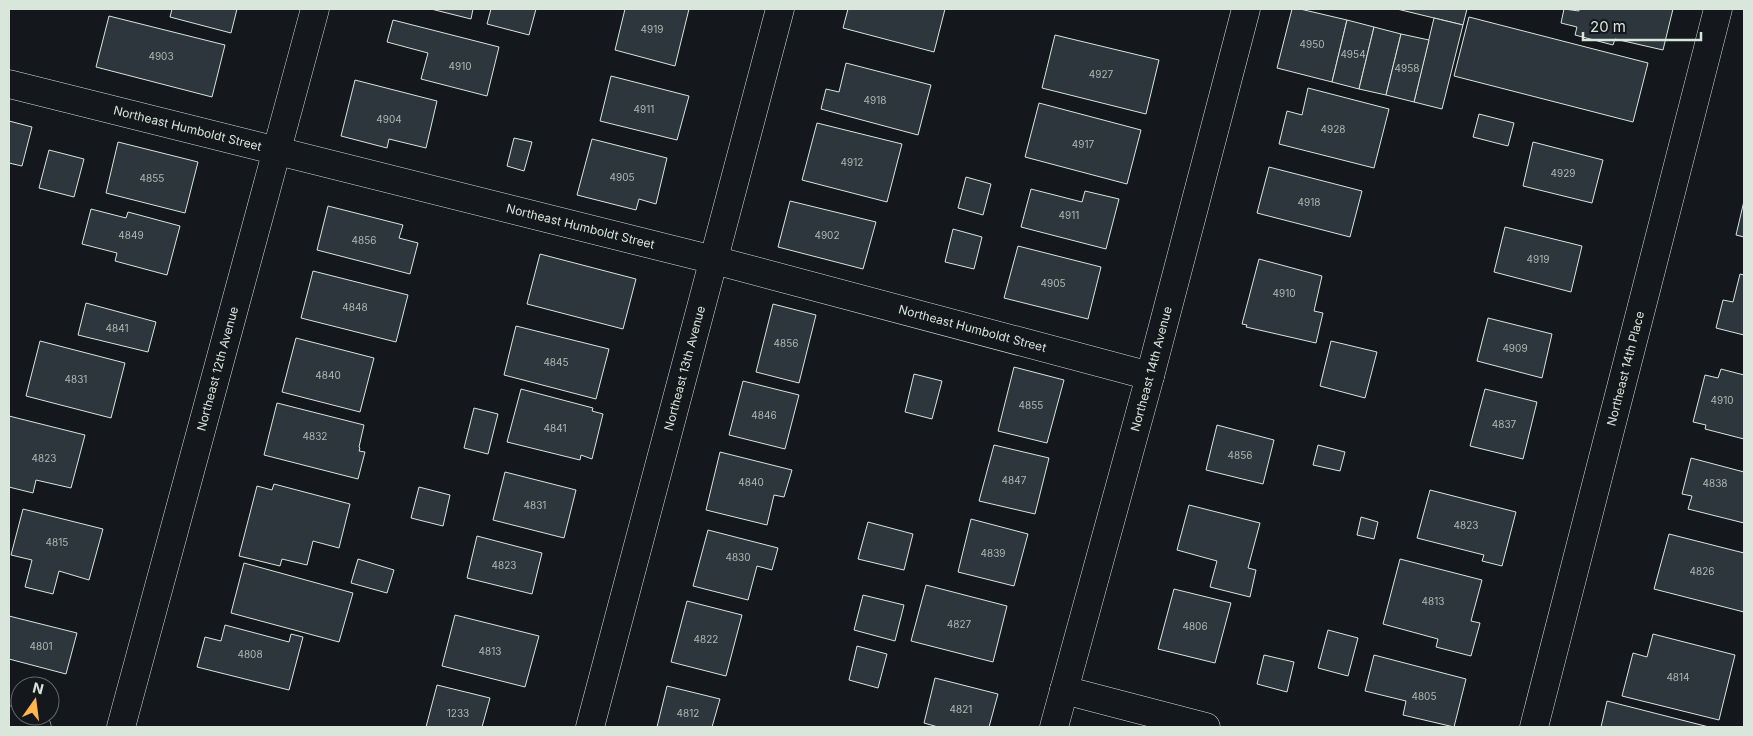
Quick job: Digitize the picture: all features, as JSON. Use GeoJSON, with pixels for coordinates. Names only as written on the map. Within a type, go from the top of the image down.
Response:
{"type":"FeatureCollection","features":[{"type":"Feature","properties":{"kind":"street","name":"Northeast 12th Avenue"},"geometry":{"type":"LineString","coordinates":[[121,727],[315,9]]}},
{"type":"Feature","properties":{"kind":"street","name":"Northeast 13th Avenue"},"geometry":{"type":"LineString","coordinates":[[590,727],[780,9]]}},
{"type":"Feature","properties":{"kind":"street","name":"Northeast 14th Avenue"},"geometry":{"type":"LineString","coordinates":[[1054,727],[1150,376],[1246,9]]}},
{"type":"Feature","properties":{"kind":"street","name":"Northeast 14th Place"},"geometry":{"type":"LineString","coordinates":[[1534,727],[1718,9]]}},
{"type":"Feature","properties":{"kind":"street","name":"Northeast Humboldt Street"},"geometry":{"type":"LineString","coordinates":[[9,84],[714,260],[1150,376]]}},
{"type":"Feature","properties":{"kind":"street"},"geometry":{"type":"LineString","coordinates":[[1064,690],[1206,727]]}},
{"type":"Feature","properties":{"kind":"street"},"geometry":{"type":"LineString","coordinates":[[9,720],[37,727]]}},
{"type":"Feature","properties":{"kind":"building"},"geometry":{"type":"Polygon","coordinates":[[[172,9],[237,9],[231,33],[170,17],[172,9]]]}},
{"type":"Feature","properties":{"kind":"building"},"geometry":{"type":"Polygon","coordinates":[[[431,9],[473,9],[471,19],[431,9]]]}},
{"type":"Feature","properties":{"kind":"building"},"geometry":{"type":"Polygon","coordinates":[[[491,9],[536,9],[529,35],[487,24],[491,9]]]}},
{"type":"Feature","properties":{"kind":"building"},"geometry":{"type":"Polygon","coordinates":[[[625,9],[689,9],[675,66],[615,50],[625,9]]]}},
{"type":"Feature","properties":{"kind":"building"},"geometry":{"type":"Polygon","coordinates":[[[848,9],[945,9],[934,52],[843,28],[848,9]]]}},
{"type":"Feature","properties":{"kind":"building"},"geometry":{"type":"Polygon","coordinates":[[[1292,9],[1300,9],[1347,20],[1332,82],[1277,68],[1292,9]]]}},
{"type":"Feature","properties":{"kind":"building"},"geometry":{"type":"Polygon","coordinates":[[[1397,9],[1467,9],[1463,25],[1397,9]]]}},
{"type":"Feature","properties":{"kind":"building"},"geometry":{"type":"Polygon","coordinates":[[[1564,9],[1579,11],[1579,9],[1673,9],[1663,50],[1615,39],[1613,45],[1575,35],[1577,27],[1561,23],[1564,9]]]}},
{"type":"Feature","properties":{"kind":"building"},"geometry":{"type":"Polygon","coordinates":[[[109,16],[225,45],[212,97],[96,67],[109,16]]]}},
{"type":"Feature","properties":{"kind":"building"},"geometry":{"type":"Polygon","coordinates":[[[1469,17],[1648,63],[1633,122],[1454,76],[1469,17]]]}},
{"type":"Feature","properties":{"kind":"building"},"geometry":{"type":"Polygon","coordinates":[[[1434,18],[1463,25],[1442,109],[1414,102],[1434,18]]]}},
{"type":"Feature","properties":{"kind":"building"},"geometry":{"type":"Polygon","coordinates":[[[393,20],[499,47],[487,96],[421,79],[428,53],[387,42],[393,20]]]}},
{"type":"Feature","properties":{"kind":"building"},"geometry":{"type":"Polygon","coordinates":[[[1347,20],[1374,27],[1359,89],[1332,82],[1347,20]]]}},
{"type":"Feature","properties":{"kind":"building"},"geometry":{"type":"Polygon","coordinates":[[[1374,27],[1401,34],[1386,95],[1359,89],[1374,27]]]}},
{"type":"Feature","properties":{"kind":"building"},"geometry":{"type":"Polygon","coordinates":[[[1401,34],[1429,40],[1414,102],[1386,95],[1401,34]]]}},
{"type":"Feature","properties":{"kind":"building"},"geometry":{"type":"Polygon","coordinates":[[[1055,35],[1159,60],[1146,114],[1042,88],[1055,35]]]}},
{"type":"Feature","properties":{"kind":"building"},"geometry":{"type":"Polygon","coordinates":[[[846,63],[931,85],[918,135],[821,109],[826,89],[839,92],[846,63]]]}},
{"type":"Feature","properties":{"kind":"building"},"geometry":{"type":"Polygon","coordinates":[[[611,76],[689,96],[677,140],[600,121],[611,76]]]}},
{"type":"Feature","properties":{"kind":"building"},"geometry":{"type":"Polygon","coordinates":[[[355,80],[437,101],[426,148],[389,139],[387,148],[341,136],[355,80]]]}},
{"type":"Feature","properties":{"kind":"building"},"geometry":{"type":"Polygon","coordinates":[[[1308,88],[1389,109],[1374,168],[1279,144],[1287,111],[1302,115],[1308,88]]]}},
{"type":"Feature","properties":{"kind":"building"},"geometry":{"type":"Polygon","coordinates":[[[1039,103],[1141,130],[1127,184],[1025,157],[1039,103]]]}},
{"type":"Feature","properties":{"kind":"building"},"geometry":{"type":"Polygon","coordinates":[[[1479,114],[1514,123],[1508,146],[1473,137],[1479,114]]]}},
{"type":"Feature","properties":{"kind":"building"},"geometry":{"type":"Polygon","coordinates":[[[9,121],[32,127],[22,166],[9,163],[9,121]]]}},
{"type":"Feature","properties":{"kind":"building"},"geometry":{"type":"Polygon","coordinates":[[[817,123],[902,144],[887,202],[802,180],[817,123]]]}},
{"type":"Feature","properties":{"kind":"building"},"geometry":{"type":"Polygon","coordinates":[[[514,138],[532,142],[524,171],[507,166],[514,138]]]}},
{"type":"Feature","properties":{"kind":"building"},"geometry":{"type":"Polygon","coordinates":[[[592,139],[667,158],[656,204],[639,199],[636,210],[577,195],[592,139]]]}},
{"type":"Feature","properties":{"kind":"building"},"geometry":{"type":"Polygon","coordinates":[[[118,142],[198,162],[185,213],[106,193],[118,142]]]}},
{"type":"Feature","properties":{"kind":"building"},"geometry":{"type":"Polygon","coordinates":[[[1533,142],[1603,160],[1592,203],[1523,186],[1533,142]]]}},
{"type":"Feature","properties":{"kind":"building"},"geometry":{"type":"Polygon","coordinates":[[[49,150],[84,159],[74,197],[39,188],[49,150]]]}},
{"type":"Feature","properties":{"kind":"building"},"geometry":{"type":"Polygon","coordinates":[[[1269,167],[1362,191],[1350,237],[1257,213],[1269,167]]]}},
{"type":"Feature","properties":{"kind":"building"},"geometry":{"type":"Polygon","coordinates":[[[966,177],[991,184],[983,215],[958,208],[966,177]]]}},
{"type":"Feature","properties":{"kind":"building"},"geometry":{"type":"Polygon","coordinates":[[[1031,189],[1082,202],[1085,191],[1119,199],[1106,249],[1021,227],[1031,189]]]}},
{"type":"Feature","properties":{"kind":"building"},"geometry":{"type":"Polygon","coordinates":[[[790,201],[876,222],[863,269],[778,247],[790,201]]]}},
{"type":"Feature","properties":{"kind":"building"},"geometry":{"type":"Polygon","coordinates":[[[1744,201],[1744,237],[1736,235],[1744,201]]]}},
{"type":"Feature","properties":{"kind":"building"},"geometry":{"type":"Polygon","coordinates":[[[328,206],[403,225],[399,238],[418,243],[410,274],[317,250],[328,206]]]}},
{"type":"Feature","properties":{"kind":"building"},"geometry":{"type":"Polygon","coordinates":[[[91,209],[126,218],[128,212],[180,226],[167,275],[115,261],[117,253],[82,244],[91,209]]]}},
{"type":"Feature","properties":{"kind":"building"},"geometry":{"type":"Polygon","coordinates":[[[1505,227],[1582,246],[1571,292],[1494,272],[1505,227]]]}},
{"type":"Feature","properties":{"kind":"building"},"geometry":{"type":"Polygon","coordinates":[[[953,229],[982,237],[974,269],[945,262],[953,229]]]}},
{"type":"Feature","properties":{"kind":"building"},"geometry":{"type":"Polygon","coordinates":[[[1018,246],[1101,267],[1088,319],[1004,298],[1018,246]]]}},
{"type":"Feature","properties":{"kind":"building"},"geometry":{"type":"Polygon","coordinates":[[[540,254],[636,279],[623,329],[527,304],[540,254]]]}},
{"type":"Feature","properties":{"kind":"building"},"geometry":{"type":"Polygon","coordinates":[[[1259,259],[1322,276],[1314,311],[1323,313],[1316,343],[1246,327],[1247,325],[1242,324],[1259,259]]]}},
{"type":"Feature","properties":{"kind":"building"},"geometry":{"type":"Polygon","coordinates":[[[313,271],[408,295],[396,342],[301,318],[313,271]]]}},
{"type":"Feature","properties":{"kind":"building"},"geometry":{"type":"Polygon","coordinates":[[[1740,274],[1744,275],[1744,335],[1716,328],[1723,300],[1733,302],[1740,274]]]}},
{"type":"Feature","properties":{"kind":"building"},"geometry":{"type":"Polygon","coordinates":[[[86,303],[156,322],[148,352],[78,335],[86,303]]]}},
{"type":"Feature","properties":{"kind":"building"},"geometry":{"type":"Polygon","coordinates":[[[773,304],[816,315],[799,383],[756,372],[773,304]]]}},
{"type":"Feature","properties":{"kind":"building"},"geometry":{"type":"Polygon","coordinates":[[[1488,318],[1552,334],[1542,378],[1477,361],[1488,318]]]}},
{"type":"Feature","properties":{"kind":"building"},"geometry":{"type":"Polygon","coordinates":[[[516,326],[609,349],[596,399],[504,375],[516,326]]]}},
{"type":"Feature","properties":{"kind":"building"},"geometry":{"type":"Polygon","coordinates":[[[296,338],[374,358],[360,412],[282,392],[296,338]]]}},
{"type":"Feature","properties":{"kind":"building"},"geometry":{"type":"Polygon","coordinates":[[[40,341],[125,363],[111,418],[26,396],[40,341]]]}},
{"type":"Feature","properties":{"kind":"building"},"geometry":{"type":"Polygon","coordinates":[[[1331,341],[1377,352],[1365,398],[1320,386],[1331,341]]]}},
{"type":"Feature","properties":{"kind":"building"},"geometry":{"type":"Polygon","coordinates":[[[1014,367],[1064,380],[1047,443],[998,431],[1014,367]]]}},
{"type":"Feature","properties":{"kind":"building"},"geometry":{"type":"Polygon","coordinates":[[[1721,369],[1744,375],[1744,439],[1705,429],[1706,425],[1693,422],[1705,375],[1718,378],[1721,369]]]}},
{"type":"Feature","properties":{"kind":"building"},"geometry":{"type":"Polygon","coordinates":[[[914,374],[942,381],[932,419],[905,412],[914,374]]]}},
{"type":"Feature","properties":{"kind":"building"},"geometry":{"type":"Polygon","coordinates":[[[743,381],[799,395],[785,449],[729,435],[743,381]]]}},
{"type":"Feature","properties":{"kind":"building"},"geometry":{"type":"Polygon","coordinates":[[[521,389],[593,408],[592,411],[603,414],[592,459],[581,455],[580,460],[507,442],[521,389]]]}},
{"type":"Feature","properties":{"kind":"building"},"geometry":{"type":"Polygon","coordinates":[[[1485,389],[1537,402],[1523,459],[1470,446],[1485,389]]]}},
{"type":"Feature","properties":{"kind":"building"},"geometry":{"type":"Polygon","coordinates":[[[277,403],[364,425],[359,451],[365,452],[358,479],[264,455],[277,403]]]}},
{"type":"Feature","properties":{"kind":"building"},"geometry":{"type":"Polygon","coordinates":[[[474,408],[498,414],[488,454],[464,448],[474,408]]]}},
{"type":"Feature","properties":{"kind":"building"},"geometry":{"type":"Polygon","coordinates":[[[9,416],[85,435],[71,488],[36,480],[33,493],[9,487],[9,416]]]}},
{"type":"Feature","properties":{"kind":"building"},"geometry":{"type":"Polygon","coordinates":[[[1217,425],[1274,440],[1263,484],[1206,470],[1217,425]]]}},
{"type":"Feature","properties":{"kind":"building"},"geometry":{"type":"Polygon","coordinates":[[[994,445],[1049,458],[1035,514],[979,501],[994,445]]]}},
{"type":"Feature","properties":{"kind":"building"},"geometry":{"type":"Polygon","coordinates":[[[1318,445],[1345,452],[1340,471],[1313,465],[1318,445]]]}},
{"type":"Feature","properties":{"kind":"building"},"geometry":{"type":"Polygon","coordinates":[[[720,452],[792,470],[784,497],[774,495],[767,525],[706,510],[720,452]]]}},
{"type":"Feature","properties":{"kind":"building"},"geometry":{"type":"Polygon","coordinates":[[[1691,458],[1744,472],[1744,523],[1688,509],[1692,496],[1682,494],[1691,458]]]}},
{"type":"Feature","properties":{"kind":"building"},"geometry":{"type":"Polygon","coordinates":[[[505,472],[576,490],[564,538],[493,520],[505,472]]]}},
{"type":"Feature","properties":{"kind":"building"},"geometry":{"type":"Polygon","coordinates":[[[274,484],[350,504],[339,548],[313,541],[307,565],[282,559],[280,566],[239,556],[257,486],[272,490],[274,484]]]}},
{"type":"Feature","properties":{"kind":"building"},"geometry":{"type":"Polygon","coordinates":[[[419,487],[450,495],[443,526],[411,518],[419,487]]]}},
{"type":"Feature","properties":{"kind":"building"},"geometry":{"type":"Polygon","coordinates":[[[1430,490],[1516,512],[1502,566],[1482,561],[1484,555],[1417,538],[1430,490]]]}},
{"type":"Feature","properties":{"kind":"building"},"geometry":{"type":"Polygon","coordinates":[[[1189,505],[1260,523],[1248,568],[1256,570],[1250,597],[1210,587],[1217,561],[1177,550],[1189,505]]]}},
{"type":"Feature","properties":{"kind":"building"},"geometry":{"type":"Polygon","coordinates":[[[23,509],[103,529],[89,580],[59,571],[53,594],[25,587],[32,560],[11,555],[23,509]]]}},
{"type":"Feature","properties":{"kind":"building"},"geometry":{"type":"Polygon","coordinates":[[[1361,517],[1378,522],[1374,539],[1357,535],[1361,517]]]}},
{"type":"Feature","properties":{"kind":"building"},"geometry":{"type":"Polygon","coordinates":[[[971,519],[1028,534],[1014,586],[958,572],[971,519]]]}},
{"type":"Feature","properties":{"kind":"building"},"geometry":{"type":"Polygon","coordinates":[[[868,522],[913,534],[904,570],[858,559],[868,522]]]}},
{"type":"Feature","properties":{"kind":"building"},"geometry":{"type":"Polygon","coordinates":[[[708,530],[778,548],[772,570],[757,566],[748,600],[693,586],[708,530]]]}},
{"type":"Feature","properties":{"kind":"building"},"geometry":{"type":"Polygon","coordinates":[[[1669,534],[1744,553],[1744,612],[1654,589],[1669,534]]]}},
{"type":"Feature","properties":{"kind":"building"},"geometry":{"type":"Polygon","coordinates":[[[477,536],[542,553],[532,594],[467,578],[477,536]]]}},
{"type":"Feature","properties":{"kind":"building"},"geometry":{"type":"Polygon","coordinates":[[[358,559],[394,570],[387,593],[351,583],[358,559]]]}},
{"type":"Feature","properties":{"kind":"building"},"geometry":{"type":"Polygon","coordinates":[[[1400,559],[1482,580],[1471,621],[1480,623],[1471,656],[1436,647],[1438,639],[1383,624],[1400,559]]]}},
{"type":"Feature","properties":{"kind":"building"},"geometry":{"type":"Polygon","coordinates":[[[244,563],[353,593],[339,642],[231,613],[244,563]]]}},
{"type":"Feature","properties":{"kind":"building"},"geometry":{"type":"Polygon","coordinates":[[[926,585],[1007,606],[993,662],[911,641],[926,585]]]}},
{"type":"Feature","properties":{"kind":"building"},"geometry":{"type":"Polygon","coordinates":[[[1174,589],[1231,603],[1215,663],[1158,649],[1174,589]]]}},
{"type":"Feature","properties":{"kind":"building"},"geometry":{"type":"Polygon","coordinates":[[[863,595],[904,605],[895,641],[854,630],[863,595]]]}},
{"type":"Feature","properties":{"kind":"building"},"geometry":{"type":"Polygon","coordinates":[[[687,601],[742,615],[726,676],[671,662],[687,601]]]}},
{"type":"Feature","properties":{"kind":"building"},"geometry":{"type":"Polygon","coordinates":[[[455,615],[539,636],[525,687],[442,666],[455,615]]]}},
{"type":"Feature","properties":{"kind":"building"},"geometry":{"type":"Polygon","coordinates":[[[9,616],[77,633],[66,674],[9,659],[9,616]]]}},
{"type":"Feature","properties":{"kind":"building"},"geometry":{"type":"Polygon","coordinates":[[[225,625],[289,642],[291,634],[303,637],[289,690],[197,667],[205,637],[221,641],[225,625]]]}},
{"type":"Feature","properties":{"kind":"building"},"geometry":{"type":"Polygon","coordinates":[[[1328,630],[1358,638],[1348,676],[1318,668],[1328,630]]]}},
{"type":"Feature","properties":{"kind":"building"},"geometry":{"type":"Polygon","coordinates":[[[1653,634],[1735,655],[1719,720],[1622,696],[1633,653],[1647,657],[1653,634]]]}},
{"type":"Feature","properties":{"kind":"building"},"geometry":{"type":"Polygon","coordinates":[[[857,646],[887,654],[878,688],[849,680],[857,646]]]}},
{"type":"Feature","properties":{"kind":"building"},"geometry":{"type":"Polygon","coordinates":[[[1264,655],[1294,662],[1287,692],[1257,684],[1264,655]]]}},
{"type":"Feature","properties":{"kind":"building"},"geometry":{"type":"Polygon","coordinates":[[[1374,655],[1466,679],[1454,727],[1403,715],[1406,701],[1365,691],[1374,655]]]}},
{"type":"Feature","properties":{"kind":"building"},"geometry":{"type":"Polygon","coordinates":[[[935,678],[998,694],[989,727],[938,727],[924,723],[935,678]]]}},
{"type":"Feature","properties":{"kind":"building"},"geometry":{"type":"Polygon","coordinates":[[[437,685],[490,698],[482,727],[426,727],[437,685]]]}},
{"type":"Feature","properties":{"kind":"building"},"geometry":{"type":"Polygon","coordinates":[[[667,686],[720,699],[712,727],[657,727],[667,686]]]}},
{"type":"Feature","properties":{"kind":"building"},"geometry":{"type":"Polygon","coordinates":[[[1607,701],[1709,727],[1601,727],[1607,701]]]}}]}
